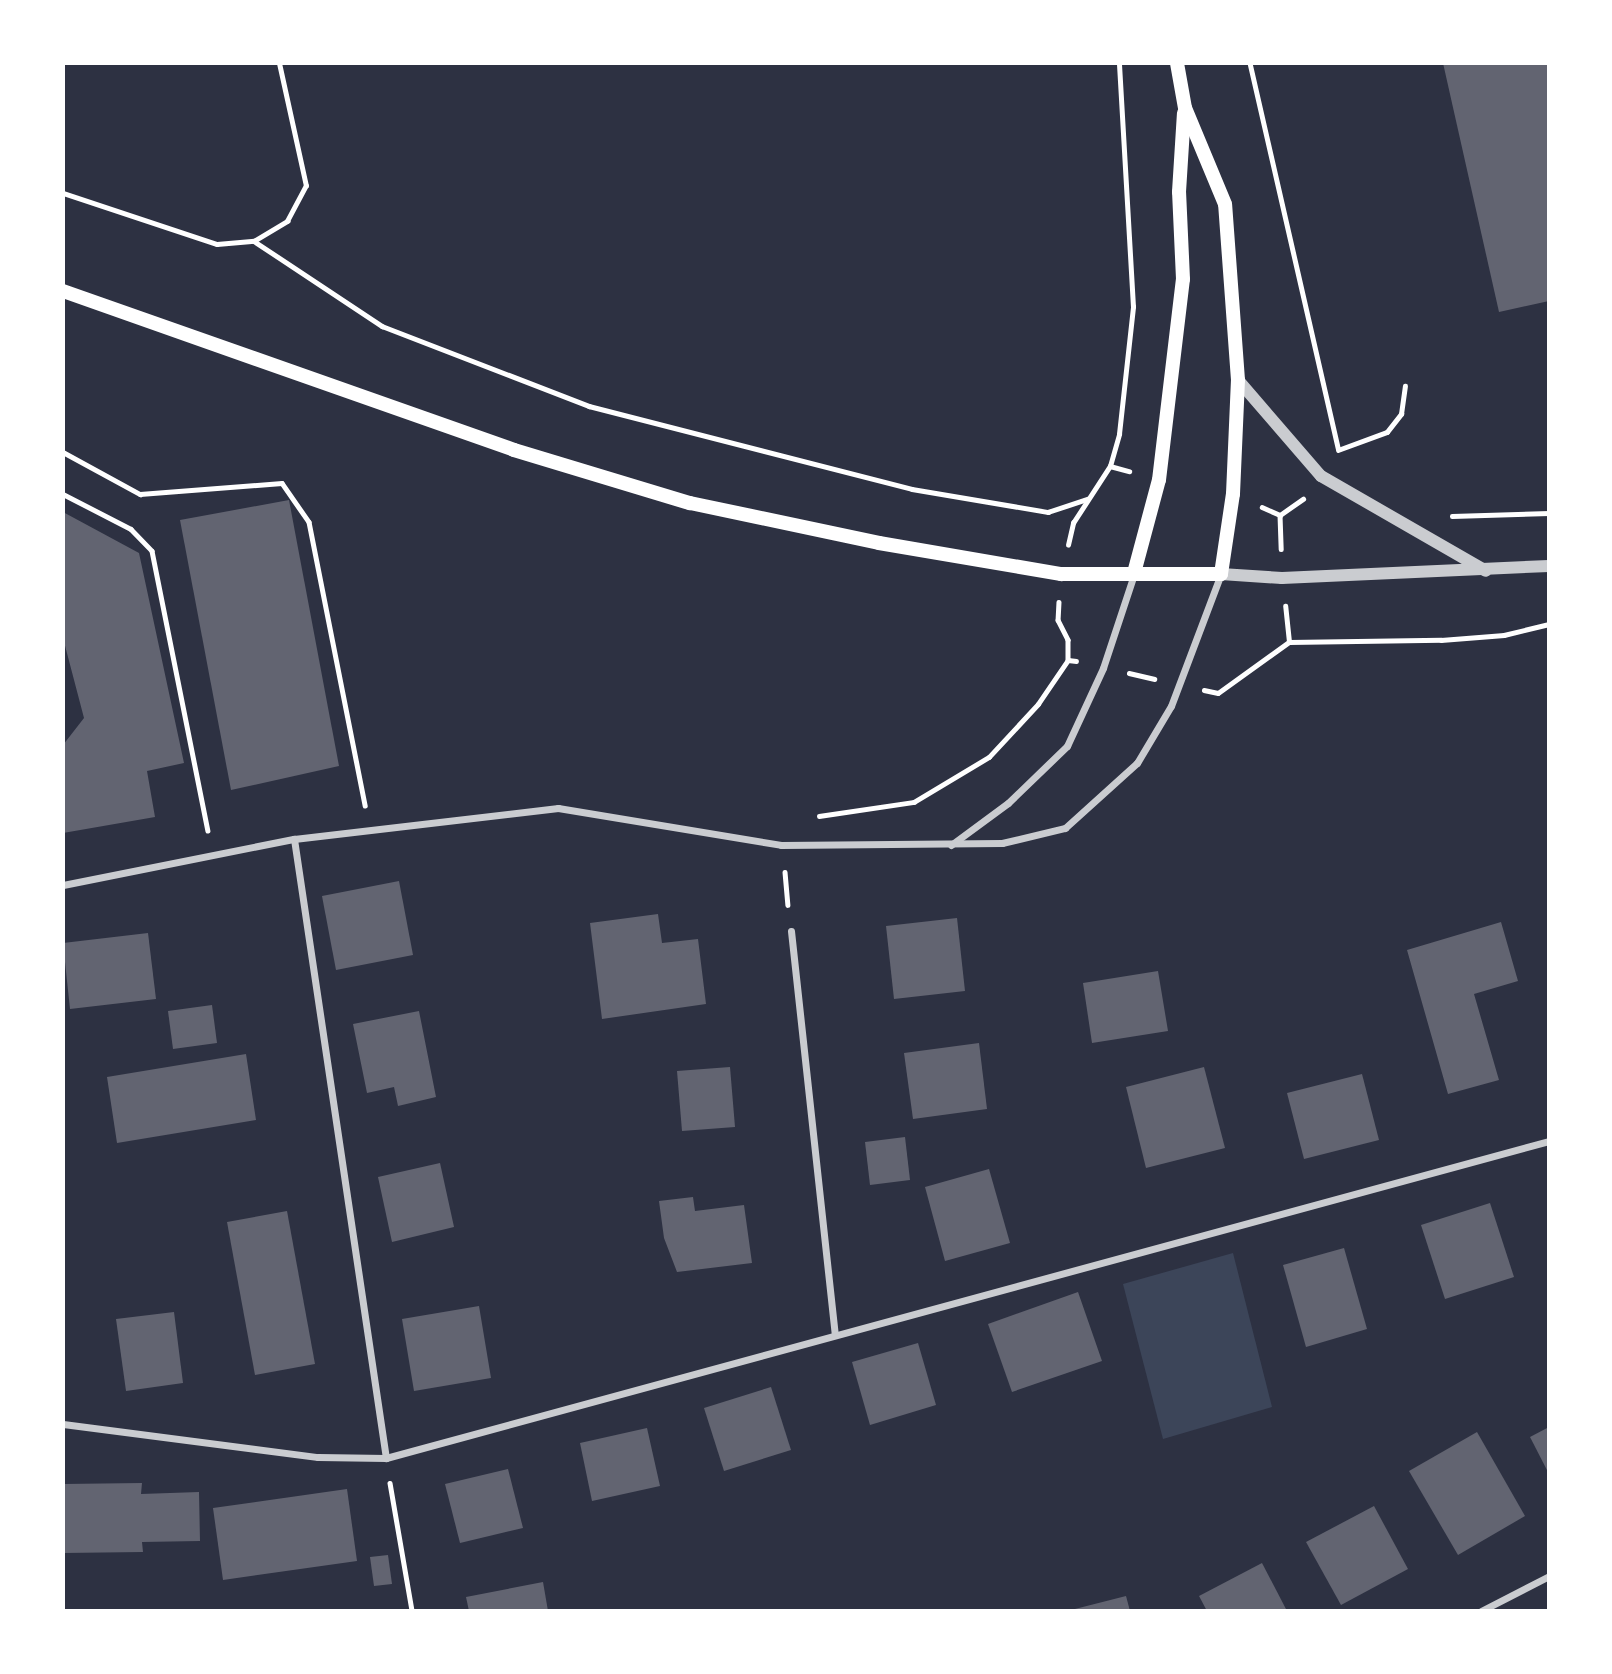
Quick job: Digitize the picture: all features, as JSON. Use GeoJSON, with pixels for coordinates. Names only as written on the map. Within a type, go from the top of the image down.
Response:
{"type":"FeatureCollection","features":[{"type":"Feature","properties":{"kind":"main road"},"geometry":{"type":"LineString","coordinates":[[63,291],[514,450],[690,502],[879,543],[1061,574],[1221,575],[1233,494],[1238,380],[1225,204],[1185,108],[1177,63]]}},
{"type":"Feature","properties":{"kind":"main road"},"geometry":{"type":"LineString","coordinates":[[1134,573],[1159,480],[1181,292],[1179,192],[1185,108]]}},
{"type":"Feature","properties":{"kind":"street"},"geometry":{"type":"LineString","coordinates":[[1238,380],[1321,476],[1486,571]]}},
{"type":"Feature","properties":{"kind":"street"},"geometry":{"type":"LineString","coordinates":[[63,885],[294,839],[558,808],[781,845],[1002,844],[1065,828],[1137,763],[1171,706],[1221,575],[1282,578],[1486,571],[1549,566]]}},
{"type":"Feature","properties":{"kind":"street"},"geometry":{"type":"LineString","coordinates":[[951,845],[1008,803],[1067,746],[1104,667],[1134,573]]}},
{"type":"Feature","properties":{"kind":"street"},"geometry":{"type":"LineString","coordinates":[[294,839],[386,1458]]}},
{"type":"Feature","properties":{"kind":"street"},"geometry":{"type":"LineString","coordinates":[[791,930],[835,1334]]}},
{"type":"Feature","properties":{"kind":"street"},"geometry":{"type":"LineString","coordinates":[[63,1424],[318,1457],[386,1458],[1549,1142]]}},
{"type":"Feature","properties":{"kind":"street"},"geometry":{"type":"LineString","coordinates":[[1482,1611],[1549,1576]]}},
{"type":"Feature","properties":{"kind":"path"},"geometry":{"type":"LineString","coordinates":[[63,193],[217,244],[254,241],[287,221],[306,187],[279,63]]}},
{"type":"Feature","properties":{"kind":"path"},"geometry":{"type":"LineString","coordinates":[[1073,523],[1110,466],[1119,434],[1133,307],[1119,63]]}},
{"type":"Feature","properties":{"kind":"path"},"geometry":{"type":"LineString","coordinates":[[1250,63],[1339,448],[1347,454]]}},
{"type":"Feature","properties":{"kind":"path"},"geometry":{"type":"LineString","coordinates":[[254,241],[382,326],[589,406],[912,489],[1048,512],[1088,499]]}},
{"type":"Feature","properties":{"kind":"path"},"geometry":{"type":"LineString","coordinates":[[1339,448],[1387,432],[1401,414],[1405,386]]}},
{"type":"Feature","properties":{"kind":"path"},"geometry":{"type":"LineString","coordinates":[[63,453],[141,494],[282,483],[309,522],[370,828]]}},
{"type":"Feature","properties":{"kind":"path"},"geometry":{"type":"LineString","coordinates":[[63,494],[131,529],[152,551],[213,855]]}},
{"type":"Feature","properties":{"kind":"path"},"geometry":{"type":"LineString","coordinates":[[1444,517],[1549,513]]}},
{"type":"Feature","properties":{"kind":"path"},"geometry":{"type":"LineString","coordinates":[[1289,642],[1441,640],[1504,635],[1549,624]]}},
{"type":"Feature","properties":{"kind":"path"},"geometry":{"type":"LineString","coordinates":[[791,930],[781,845],[821,815],[914,802],[989,757],[1038,704],[1068,660]]}},
{"type":"Feature","properties":{"kind":"path"},"geometry":{"type":"LineString","coordinates":[[386,1458],[411,1611]]}},
{"type":"Feature","properties":{"kind":"shaded area"},"geometry":{"type":"Polygon","coordinates":[[[1233,1253],[1272,1407],[1163,1439],[1123,1284],[1233,1253]]]}},
{"type":"Feature","properties":{"kind":"building"},"geometry":{"type":"Polygon","coordinates":[[[1443,63],[1549,63],[1549,301],[1499,312],[1443,63]]]}},
{"type":"Feature","properties":{"kind":"building"},"geometry":{"type":"Polygon","coordinates":[[[289,500],[339,766],[231,790],[180,520],[289,500]]]}},
{"type":"Feature","properties":{"kind":"building"},"geometry":{"type":"Polygon","coordinates":[[[63,512],[139,553],[184,763],[147,771],[155,817],[63,833],[63,745],[84,718],[63,638],[63,512]]]}},
{"type":"Feature","properties":{"kind":"building"},"geometry":{"type":"Polygon","coordinates":[[[399,881],[413,955],[336,970],[322,896],[399,881]]]}},
{"type":"Feature","properties":{"kind":"building"},"geometry":{"type":"Polygon","coordinates":[[[658,914],[662,943],[698,939],[706,1004],[602,1019],[590,923],[658,914]]]}},
{"type":"Feature","properties":{"kind":"building"},"geometry":{"type":"Polygon","coordinates":[[[957,918],[965,991],[894,999],[886,926],[957,918]]]}},
{"type":"Feature","properties":{"kind":"building"},"geometry":{"type":"Polygon","coordinates":[[[1501,922],[1518,981],[1474,994],[1499,1080],[1448,1094],[1407,950],[1501,922]]]}},
{"type":"Feature","properties":{"kind":"building"},"geometry":{"type":"Polygon","coordinates":[[[148,933],[156,999],[70,1009],[63,943],[148,933]]]}},
{"type":"Feature","properties":{"kind":"building"},"geometry":{"type":"Polygon","coordinates":[[[1158,971],[1168,1031],[1092,1043],[1083,983],[1158,971]]]}},
{"type":"Feature","properties":{"kind":"building"},"geometry":{"type":"Polygon","coordinates":[[[212,1005],[217,1043],[173,1049],[168,1011],[212,1005]]]}},
{"type":"Feature","properties":{"kind":"building"},"geometry":{"type":"Polygon","coordinates":[[[419,1011],[436,1097],[398,1106],[394,1087],[367,1093],[353,1024],[419,1011]]]}},
{"type":"Feature","properties":{"kind":"building"},"geometry":{"type":"Polygon","coordinates":[[[979,1043],[987,1109],[913,1119],[904,1053],[979,1043]]]}},
{"type":"Feature","properties":{"kind":"building"},"geometry":{"type":"Polygon","coordinates":[[[246,1054],[256,1120],[117,1143],[107,1077],[246,1054]]]}},
{"type":"Feature","properties":{"kind":"building"},"geometry":{"type":"Polygon","coordinates":[[[730,1067],[735,1127],[682,1131],[677,1071],[730,1067]]]}},
{"type":"Feature","properties":{"kind":"building"},"geometry":{"type":"Polygon","coordinates":[[[1204,1067],[1225,1148],[1146,1168],[1126,1087],[1204,1067]]]}},
{"type":"Feature","properties":{"kind":"building"},"geometry":{"type":"Polygon","coordinates":[[[1362,1074],[1379,1140],[1304,1159],[1287,1093],[1362,1074]]]}},
{"type":"Feature","properties":{"kind":"building"},"geometry":{"type":"Polygon","coordinates":[[[905,1137],[910,1180],[870,1185],[865,1142],[905,1137]]]}},
{"type":"Feature","properties":{"kind":"building"},"geometry":{"type":"Polygon","coordinates":[[[440,1163],[454,1227],[392,1242],[378,1177],[440,1163]]]}},
{"type":"Feature","properties":{"kind":"building"},"geometry":{"type":"Polygon","coordinates":[[[989,1169],[1010,1243],[945,1261],[925,1187],[989,1169]]]}},
{"type":"Feature","properties":{"kind":"building"},"geometry":{"type":"Polygon","coordinates":[[[693,1197],[695,1211],[744,1205],[752,1263],[677,1272],[664,1238],[659,1201],[693,1197]]]}},
{"type":"Feature","properties":{"kind":"building"},"geometry":{"type":"Polygon","coordinates":[[[1490,1203],[1514,1277],[1445,1299],[1421,1225],[1490,1203]]]}},
{"type":"Feature","properties":{"kind":"building"},"geometry":{"type":"Polygon","coordinates":[[[287,1211],[315,1364],[255,1375],[227,1222],[287,1211]]]}},
{"type":"Feature","properties":{"kind":"building"},"geometry":{"type":"Polygon","coordinates":[[[1344,1248],[1367,1329],[1306,1347],[1283,1265],[1344,1248]]]}},
{"type":"Feature","properties":{"kind":"building"},"geometry":{"type":"Polygon","coordinates":[[[1078,1292],[1102,1361],[1012,1392],[988,1324],[1078,1292]]]}},
{"type":"Feature","properties":{"kind":"building"},"geometry":{"type":"Polygon","coordinates":[[[479,1306],[491,1378],[414,1391],[402,1319],[479,1306]]]}},
{"type":"Feature","properties":{"kind":"building"},"geometry":{"type":"Polygon","coordinates":[[[174,1312],[183,1383],[126,1391],[116,1319],[174,1312]]]}},
{"type":"Feature","properties":{"kind":"building"},"geometry":{"type":"Polygon","coordinates":[[[918,1343],[936,1405],[870,1425],[852,1362],[918,1343]]]}},
{"type":"Feature","properties":{"kind":"building"},"geometry":{"type":"Polygon","coordinates":[[[771,1387],[791,1450],[724,1471],[704,1408],[771,1387]]]}},
{"type":"Feature","properties":{"kind":"building"},"geometry":{"type":"Polygon","coordinates":[[[1549,1427],[1549,1474],[1530,1437],[1549,1427]]]}},
{"type":"Feature","properties":{"kind":"building"},"geometry":{"type":"Polygon","coordinates":[[[647,1428],[660,1486],[592,1501],[580,1443],[647,1428]]]}},
{"type":"Feature","properties":{"kind":"building"},"geometry":{"type":"Polygon","coordinates":[[[1477,1432],[1525,1516],[1458,1555],[1409,1471],[1477,1432]]]}},
{"type":"Feature","properties":{"kind":"building"},"geometry":{"type":"Polygon","coordinates":[[[508,1469],[523,1528],[460,1543],[445,1484],[508,1469]]]}},
{"type":"Feature","properties":{"kind":"building"},"geometry":{"type":"Polygon","coordinates":[[[142,1483],[141,1494],[199,1492],[200,1541],[142,1542],[143,1552],[63,1553],[63,1484],[142,1483]]]}},
{"type":"Feature","properties":{"kind":"building"},"geometry":{"type":"Polygon","coordinates":[[[347,1489],[357,1561],[223,1580],[213,1508],[347,1489]]]}},
{"type":"Feature","properties":{"kind":"building"},"geometry":{"type":"Polygon","coordinates":[[[1374,1506],[1408,1569],[1341,1605],[1306,1542],[1374,1506]]]}},
{"type":"Feature","properties":{"kind":"building"},"geometry":{"type":"Polygon","coordinates":[[[388,1555],[392,1584],[374,1586],[370,1557],[388,1555]]]}},
{"type":"Feature","properties":{"kind":"building"},"geometry":{"type":"Polygon","coordinates":[[[1262,1563],[1287,1611],[1207,1611],[1199,1596],[1262,1563]]]}},
{"type":"Feature","properties":{"kind":"building"},"geometry":{"type":"Polygon","coordinates":[[[543,1582],[548,1611],[469,1611],[466,1597],[543,1582]]]}},
{"type":"Feature","properties":{"kind":"building"},"geometry":{"type":"Polygon","coordinates":[[[1126,1596],[1130,1611],[1071,1611],[1071,1610],[1126,1596]]]}}]}
